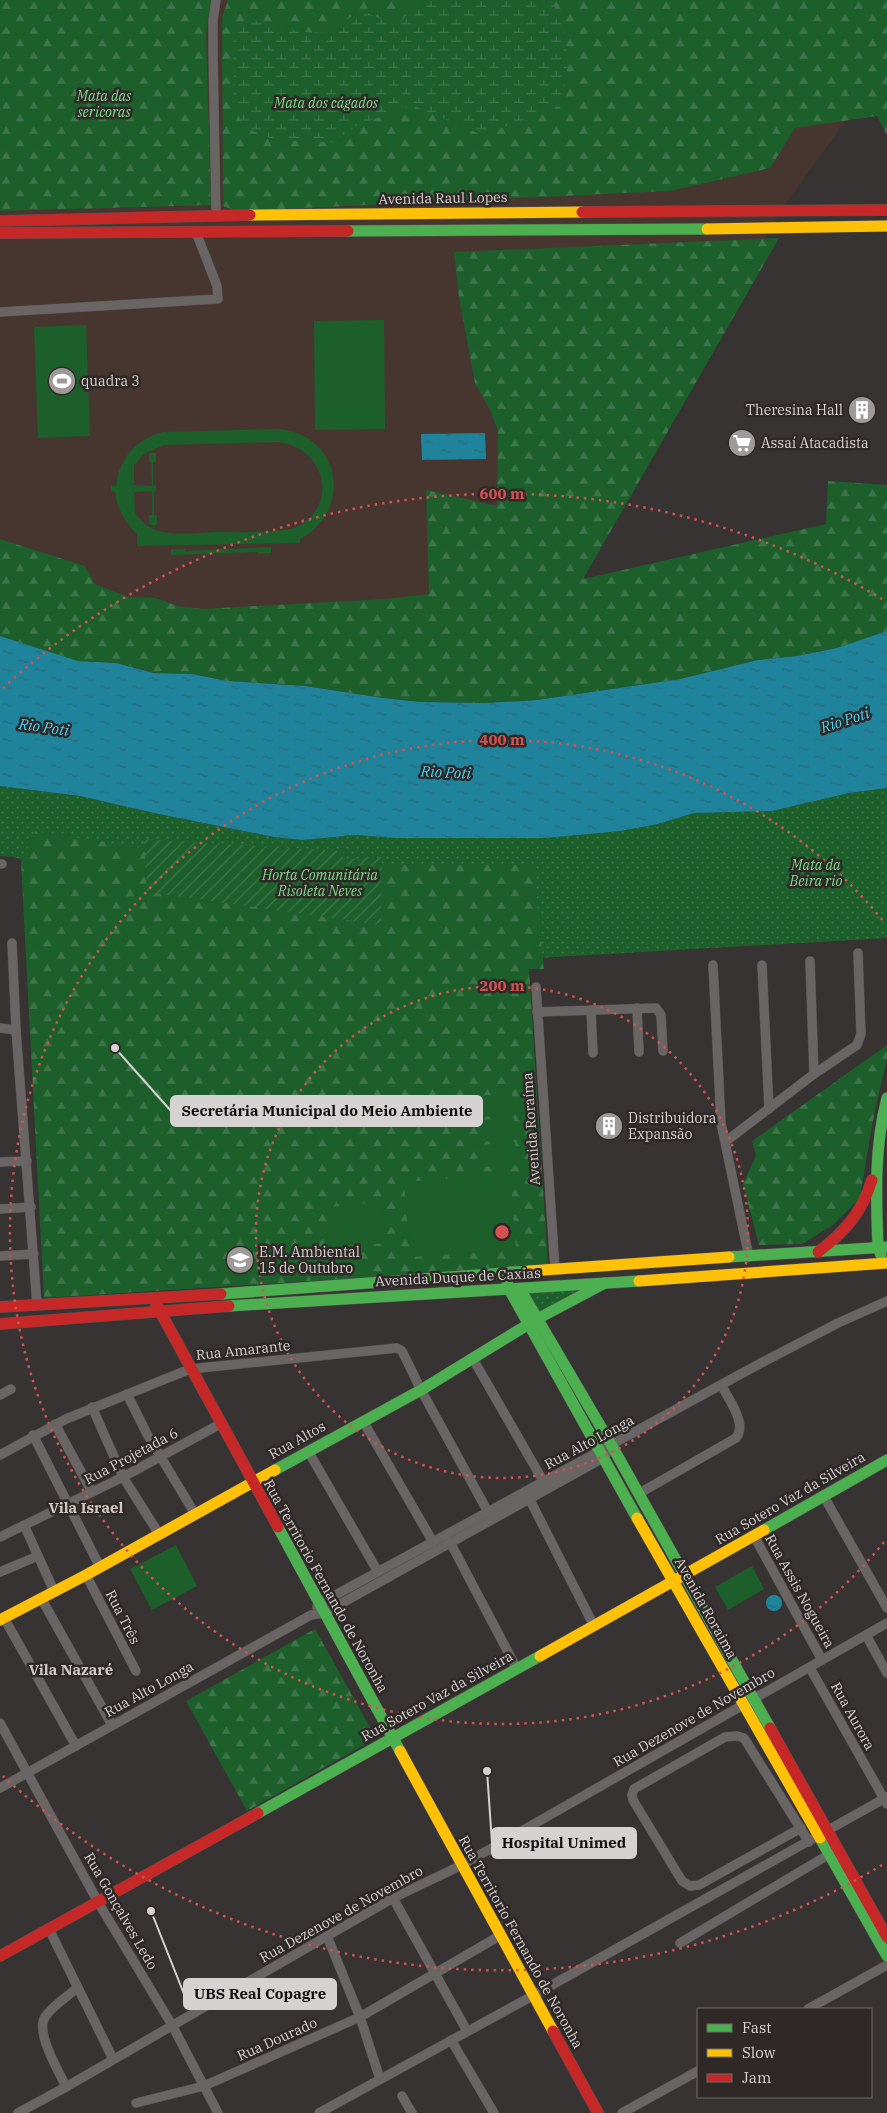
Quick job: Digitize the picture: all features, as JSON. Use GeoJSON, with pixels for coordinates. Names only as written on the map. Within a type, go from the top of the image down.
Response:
{"type":"FeatureCollection","features":[{"type":"Feature","properties":{"kind":"street"},"geometry":{"type":"LineString","coordinates":[[216,0],[213,28],[216,216]]}},
{"type":"Feature","properties":{"kind":"street","name":"Avenida Raul Lopes"},"geometry":{"type":"LineString","coordinates":[[0,222],[77,218],[356,214],[887,210]]}},
{"type":"Feature","properties":{"kind":"street"},"geometry":{"type":"LineString","coordinates":[[705,229],[706,217],[714,212]]}},
{"type":"Feature","properties":{"kind":"street"},"geometry":{"type":"LineString","coordinates":[[356,214],[356,230]]}},
{"type":"Feature","properties":{"kind":"street"},"geometry":{"type":"LineString","coordinates":[[77,218],[78,234]]}},
{"type":"Feature","properties":{"kind":"street"},"geometry":{"type":"LineString","coordinates":[[0,233],[78,234],[887,226]]}},
{"type":"Feature","properties":{"kind":"street"},"geometry":{"type":"LineString","coordinates":[[0,312],[217,299],[219,296],[217,286],[196,232]]}},
{"type":"Feature","properties":{"kind":"street"},"geometry":{"type":"LineString","coordinates":[[12,943],[16,1030],[37,1305]]}},
{"type":"Feature","properties":{"kind":"street"},"geometry":{"type":"LineString","coordinates":[[725,1142],[814,1074],[857,1045],[861,1034],[858,953]]}},
{"type":"Feature","properties":{"kind":"street"},"geometry":{"type":"LineString","coordinates":[[810,961],[814,1074]]}},
{"type":"Feature","properties":{"kind":"street"},"geometry":{"type":"LineString","coordinates":[[713,965],[720,1113],[749,1257]]}},
{"type":"Feature","properties":{"kind":"street"},"geometry":{"type":"LineString","coordinates":[[762,966],[769,1109]]}},
{"type":"Feature","properties":{"kind":"street","name":"Avenida Roraíma"},"geometry":{"type":"LineString","coordinates":[[536,987],[554,1269]]}},
{"type":"Feature","properties":{"kind":"street"},"geometry":{"type":"LineString","coordinates":[[638,1008],[639,1052]]}},
{"type":"Feature","properties":{"kind":"street"},"geometry":{"type":"LineString","coordinates":[[537,1012],[656,1008],[660,1012],[663,1050]]}},
{"type":"Feature","properties":{"kind":"street"},"geometry":{"type":"LineString","coordinates":[[591,1010],[593,1053]]}},
{"type":"Feature","properties":{"kind":"street"},"geometry":{"type":"LineString","coordinates":[[0,1028],[16,1030]]}},
{"type":"Feature","properties":{"kind":"street"},"geometry":{"type":"LineString","coordinates":[[886,1264],[883,1248],[877,1162],[880,1130],[887,1098]]}},
{"type":"Feature","properties":{"kind":"street"},"geometry":{"type":"LineString","coordinates":[[0,1162],[27,1161]]}},
{"type":"Feature","properties":{"kind":"street"},"geometry":{"type":"LineString","coordinates":[[818,1252],[839,1237],[856,1216],[867,1194],[877,1162]]}},
{"type":"Feature","properties":{"kind":"street"},"geometry":{"type":"LineString","coordinates":[[0,1209],[31,1207]]}},
{"type":"Feature","properties":{"kind":"street","name":"Avenida Duque de Caxias"},"geometry":{"type":"LineString","coordinates":[[0,1307],[883,1248]]}},
{"type":"Feature","properties":{"kind":"street"},"geometry":{"type":"LineString","coordinates":[[0,1256],[34,1254]]}},
{"type":"Feature","properties":{"kind":"street","name":"Avenida Duque de Caxias"},"geometry":{"type":"LineString","coordinates":[[0,1324],[158,1311],[886,1264]]}},
{"type":"Feature","properties":{"kind":"street"},"geometry":{"type":"LineString","coordinates":[[510,1272],[507,1282],[514,1289]]}},
{"type":"Feature","properties":{"kind":"street","name":"Rua Altos"},"geometry":{"type":"LineString","coordinates":[[2,1619],[86,1575],[421,1390],[533,1322],[606,1282]]}},
{"type":"Feature","properties":{"kind":"street","name":"Avenida Roraima"},"geometry":{"type":"LineString","coordinates":[[514,1289],[612,1446],[754,1698],[818,1836],[871,1920],[887,1956]]}},
{"type":"Feature","properties":{"kind":"street","name":"Rua Territorio Fernando de Noronha"},"geometry":{"type":"LineString","coordinates":[[154,1298],[158,1311],[598,2113]]}},
{"type":"Feature","properties":{"kind":"street","name":"Rua Alto Longa"},"geometry":{"type":"LineString","coordinates":[[612,1446],[838,1323],[887,1301]]}},
{"type":"Feature","properties":{"kind":"street","name":"Avenida Roraima"},"geometry":{"type":"LineString","coordinates":[[533,1322],[601,1455],[828,1855],[871,1920],[887,1937]]}},
{"type":"Feature","properties":{"kind":"street","name":"Rua Amarante"},"geometry":{"type":"LineString","coordinates":[[0,1455],[33,1435],[92,1407],[190,1369],[397,1348],[402,1351],[421,1390]]}},
{"type":"Feature","properties":{"kind":"street"},"geometry":{"type":"LineString","coordinates":[[473,1359],[546,1485]]}},
{"type":"Feature","properties":{"kind":"street"},"geometry":{"type":"LineString","coordinates":[[638,1494],[736,1438],[741,1426],[722,1386]]}},
{"type":"Feature","properties":{"kind":"street"},"geometry":{"type":"LineString","coordinates":[[0,1395],[11,1389]]}},
{"type":"Feature","properties":{"kind":"street"},"geometry":{"type":"LineString","coordinates":[[421,1390],[488,1512]]}},
{"type":"Feature","properties":{"kind":"street"},"geometry":{"type":"LineString","coordinates":[[127,1394],[160,1458],[195,1514]]}},
{"type":"Feature","properties":{"kind":"street"},"geometry":{"type":"LineString","coordinates":[[92,1407],[123,1477],[159,1534]]}},
{"type":"Feature","properties":{"kind":"street"},"geometry":{"type":"LineString","coordinates":[[363,1421],[434,1542]]}},
{"type":"Feature","properties":{"kind":"street"},"geometry":{"type":"LineString","coordinates":[[55,1424],[92,1492]]}},
{"type":"Feature","properties":{"kind":"street","name":"Rua Projetada 6"},"geometry":{"type":"LineString","coordinates":[[0,1537],[160,1458],[220,1424]]}},
{"type":"Feature","properties":{"kind":"street"},"geometry":{"type":"LineString","coordinates":[[33,1435],[100,1567]]}},
{"type":"Feature","properties":{"kind":"street"},"geometry":{"type":"LineString","coordinates":[[601,1455],[612,1446]]}},
{"type":"Feature","properties":{"kind":"street"},"geometry":{"type":"LineString","coordinates":[[308,1451],[378,1572]]}},
{"type":"Feature","properties":{"kind":"street","name":"Rua Alto Longa"},"geometry":{"type":"LineString","coordinates":[[0,1788],[311,1616],[378,1572],[488,1512],[546,1485],[601,1455]]}},
{"type":"Feature","properties":{"kind":"street","name":"Rua Sotero Vaz da Silveira"},"geometry":{"type":"LineString","coordinates":[[0,1956],[674,1582],[887,1460]]}},
{"type":"Feature","properties":{"kind":"street","name":"Rua Alto Longa"},"geometry":{"type":"LineString","coordinates":[[321,1608],[450,1542],[529,1498],[546,1485]]}},
{"type":"Feature","properties":{"kind":"street"},"geometry":{"type":"LineString","coordinates":[[824,1495],[887,1608]]}},
{"type":"Feature","properties":{"kind":"street"},"geometry":{"type":"LineString","coordinates":[[529,1498],[594,1626]]}},
{"type":"Feature","properties":{"kind":"street"},"geometry":{"type":"LineString","coordinates":[[24,1525],[54,1591]]}},
{"type":"Feature","properties":{"kind":"street","name":"Rua Assis Nogueira"},"geometry":{"type":"LineString","coordinates":[[754,1536],[822,1660]]}},
{"type":"Feature","properties":{"kind":"street"},"geometry":{"type":"LineString","coordinates":[[450,1542],[517,1669]]}},
{"type":"Feature","properties":{"kind":"street"},"geometry":{"type":"LineString","coordinates":[[0,1572],[38,1556]]}},
{"type":"Feature","properties":{"kind":"street","name":"Rua Três"},"geometry":{"type":"LineString","coordinates":[[86,1575],[136,1671]]}},
{"type":"Feature","properties":{"kind":"street"},"geometry":{"type":"LineString","coordinates":[[41,1598],[112,1726]]}},
{"type":"Feature","properties":{"kind":"street"},"geometry":{"type":"LineString","coordinates":[[2,1619],[76,1746]]}},
{"type":"Feature","properties":{"kind":"street","name":"Rua Dezenove de Novembro"},"geometry":{"type":"LineString","coordinates":[[18,2113],[393,1898],[462,1865],[887,1623]]}},
{"type":"Feature","properties":{"kind":"street"},"geometry":{"type":"LineString","coordinates":[[866,1635],[887,1673]]}},
{"type":"Feature","properties":{"kind":"street","name":"Rua Aurora"},"geometry":{"type":"LineString","coordinates":[[810,1668],[886,1800]]}},
{"type":"Feature","properties":{"kind":"street","name":"Rua Gonçalves Ledo"},"geometry":{"type":"LineString","coordinates":[[0,1723],[98,1902],[172,2026],[218,2113]]}},
{"type":"Feature","properties":{"kind":"street"},"geometry":{"type":"LineString","coordinates":[[800,1828],[699,1885],[690,1886],[682,1881],[633,1800],[632,1795],[634,1789],[717,1742],[725,1738],[737,1736],[744,1738],[800,1828],[818,1836]]}},
{"type":"Feature","properties":{"kind":"street"},"geometry":{"type":"LineString","coordinates":[[319,2113],[886,1800]]}},
{"type":"Feature","properties":{"kind":"street"},"geometry":{"type":"LineString","coordinates":[[680,1943],[828,1855]]}},
{"type":"Feature","properties":{"kind":"street"},"geometry":{"type":"LineString","coordinates":[[393,1898],[467,2031]]}},
{"type":"Feature","properties":{"kind":"street"},"geometry":{"type":"LineString","coordinates":[[48,1929],[113,2059]]}},
{"type":"Feature","properties":{"kind":"street","name":"Rua Dourado"},"geometry":{"type":"LineString","coordinates":[[136,2104],[204,2086],[360,2017],[500,1935]]}},
{"type":"Feature","properties":{"kind":"street"},"geometry":{"type":"LineString","coordinates":[[326,1936],[360,2017],[380,2078]]}},
{"type":"Feature","properties":{"kind":"street"},"geometry":{"type":"LineString","coordinates":[[810,2008],[887,1965]]}},
{"type":"Feature","properties":{"kind":"street"},"geometry":{"type":"LineString","coordinates":[[66,2087],[44,2040],[43,2024],[46,2015],[77,1988]]}},
{"type":"Feature","properties":{"kind":"street"},"geometry":{"type":"LineString","coordinates":[[451,2040],[494,2113]]}},
{"type":"Feature","properties":{"kind":"street"},"geometry":{"type":"LineString","coordinates":[[622,2113],[675,2079],[697,2071]]}},
{"type":"Feature","properties":{"kind":"street"},"geometry":{"type":"LineString","coordinates":[[402,2096],[412,2113]]}},
{"type":"Feature","properties":{"kind":"shaded area"},"geometry":{"type":"Polygon","coordinates":[[[0,0],[887,0],[887,64],[786,203],[485,703],[192,674],[154,673],[0,636],[0,0]]]}},
{"type":"Feature","properties":{"kind":"green space","name":"Mata das sericoras"},"geometry":{"type":"Polygon","coordinates":[[[0,0],[211,0],[206,34],[211,205],[0,211],[0,0]]]}},
{"type":"Feature","properties":{"kind":"green space","name":"Mata dos cágados"},"geometry":{"type":"Polygon","coordinates":[[[228,0],[887,0],[887,135],[877,116],[795,128],[770,168],[670,191],[237,211],[223,206],[222,18],[228,0]]]}},
{"type":"Feature","properties":{"kind":"green space"},"geometry":{"type":"Polygon","coordinates":[[[420,0],[552,0],[566,37],[567,73],[561,106],[482,135],[412,105],[356,126],[332,142],[275,140],[243,127],[233,100],[234,27],[249,19],[302,32],[327,33],[361,10],[397,26],[420,0]]]}},
{"type":"Feature","properties":{"kind":"green space"},"geometry":{"type":"Polygon","coordinates":[[[779,238],[583,579],[826,524],[828,481],[887,485],[887,631],[837,648],[797,656],[758,660],[680,679],[537,700],[485,703],[421,702],[305,686],[228,681],[192,674],[157,673],[116,663],[78,661],[0,636],[0,539],[85,566],[95,584],[128,597],[156,598],[177,606],[202,609],[386,599],[429,594],[426,490],[497,506],[498,431],[490,410],[475,383],[459,298],[454,252],[779,238]]]}},
{"type":"Feature","properties":{"kind":"green space"},"geometry":{"type":"Polygon","coordinates":[[[384,320],[385,429],[315,430],[314,321],[384,320]]]}},
{"type":"Feature","properties":{"kind":"green space"},"geometry":{"type":"Polygon","coordinates":[[[86,325],[90,436],[38,438],[34,327],[86,325]]]}},
{"type":"Feature","properties":{"kind":"green space"},"geometry":{"type":"Polygon","coordinates":[[[277,429],[298,434],[315,444],[326,458],[333,474],[334,492],[328,510],[317,526],[300,539],[300,543],[137,546],[137,534],[122,515],[115,492],[111,491],[111,486],[116,486],[121,467],[130,451],[145,439],[163,432],[277,429]],[[278,442],[164,445],[144,454],[134,465],[134,485],[152,486],[149,453],[156,453],[156,462],[153,462],[153,485],[156,486],[156,491],[154,492],[154,515],[157,515],[157,525],[149,525],[149,515],[152,515],[152,491],[134,492],[135,513],[151,528],[173,533],[267,532],[295,527],[302,524],[314,513],[320,501],[322,488],[320,475],[315,463],[305,453],[293,446],[278,442]]]}},
{"type":"Feature","properties":{"kind":"green space"},"geometry":{"type":"Polygon","coordinates":[[[271,547],[271,553],[171,555],[171,549],[185,549],[185,551],[271,547]]]}},
{"type":"Feature","properties":{"kind":"green space","name":"Mata da Beira rio"},"geometry":{"type":"Polygon","coordinates":[[[0,786],[80,796],[274,837],[302,840],[356,835],[395,838],[546,838],[658,824],[694,813],[772,811],[849,793],[887,788],[887,938],[521,959],[68,872],[13,857],[0,856],[0,786]]]}},
{"type":"Feature","properties":{"kind":"green space"},"geometry":{"type":"Polygon","coordinates":[[[35,831],[241,864],[533,865],[544,969],[529,969],[548,1266],[44,1298],[21,862],[35,831]]]}},
{"type":"Feature","properties":{"kind":"green space","name":"Horta Comunitária Risoleta Neves"},"geometry":{"type":"Polygon","coordinates":[[[144,839],[343,851],[344,860],[382,857],[381,925],[147,892],[144,839]]]}},
{"type":"Feature","properties":{"kind":"green space"},"geometry":{"type":"Polygon","coordinates":[[[887,1045],[887,1058],[872,1125],[860,1198],[833,1225],[802,1244],[759,1245],[743,1184],[756,1156],[752,1141],[887,1045]]]}},
{"type":"Feature","properties":{"kind":"green space"},"geometry":{"type":"Polygon","coordinates":[[[512,1093],[514,1115],[479,1117],[477,1096],[512,1093]]]}},
{"type":"Feature","properties":{"kind":"green space"},"geometry":{"type":"Polygon","coordinates":[[[514,1118],[516,1139],[480,1142],[479,1120],[514,1118]]]}},
{"type":"Feature","properties":{"kind":"green space"},"geometry":{"type":"Polygon","coordinates":[[[515,1142],[517,1164],[481,1167],[480,1145],[515,1142]]]}},
{"type":"Feature","properties":{"kind":"green space"},"geometry":{"type":"Polygon","coordinates":[[[510,1174],[516,1250],[410,1257],[404,1182],[510,1174]]]}},
{"type":"Feature","properties":{"kind":"green space"},"geometry":{"type":"Polygon","coordinates":[[[383,1202],[386,1243],[331,1247],[328,1207],[383,1202]]]}},
{"type":"Feature","properties":{"kind":"green space"},"geometry":{"type":"Polygon","coordinates":[[[587,1287],[540,1315],[529,1293],[587,1287]]]}},
{"type":"Feature","properties":{"kind":"green space"},"geometry":{"type":"Polygon","coordinates":[[[176,1545],[197,1586],[152,1610],[130,1569],[176,1545]]]}},
{"type":"Feature","properties":{"kind":"green space"},"geometry":{"type":"Polygon","coordinates":[[[752,1566],[764,1589],[728,1610],[715,1587],[752,1566]]]}},
{"type":"Feature","properties":{"kind":"green space"},"geometry":{"type":"Polygon","coordinates":[[[315,1629],[376,1738],[247,1811],[186,1701],[315,1629]]]}},
{"type":"Feature","properties":{"kind":"water"},"geometry":{"type":"Polygon","coordinates":[[[485,433],[486,459],[422,460],[421,434],[485,433]]]}},
{"type":"Feature","properties":{"kind":"water","name":"Rio Poti"},"geometry":{"type":"Polygon","coordinates":[[[887,631],[887,788],[849,793],[772,811],[694,813],[658,824],[620,831],[546,838],[395,838],[356,835],[302,840],[274,837],[80,796],[0,786],[0,636],[78,661],[116,663],[154,673],[192,674],[228,681],[305,686],[421,702],[485,703],[537,700],[680,679],[758,660],[797,656],[837,648],[887,631]]]}},
{"type":"Feature","properties":{"kind":"water"},"geometry":{"type":"Polygon","coordinates":[[[774,1595],[782,1603],[774,1611],[766,1603],[774,1595]]]}},
{"type":"Feature","properties":{"kind":"traffic: fast"},"geometry":{"type":"LineString","coordinates":[[348,231],[707,229]]}},
{"type":"Feature","properties":{"kind":"traffic: fast"},"geometry":{"type":"LineString","coordinates":[[881,1255],[878,1248],[877,1173],[880,1135],[887,1098]]}},
{"type":"Feature","properties":{"kind":"traffic: fast"},"geometry":{"type":"LineString","coordinates":[[729,1257],[887,1247]]}},
{"type":"Feature","properties":{"kind":"traffic: fast"},"geometry":{"type":"LineString","coordinates":[[221,1294],[529,1271]]}},
{"type":"Feature","properties":{"kind":"traffic: fast"},"geometry":{"type":"LineString","coordinates":[[510,1272],[507,1282],[509,1289],[637,1518]]}},
{"type":"Feature","properties":{"kind":"traffic: fast"},"geometry":{"type":"LineString","coordinates":[[229,1306],[639,1281]]}},
{"type":"Feature","properties":{"kind":"traffic: fast"},"geometry":{"type":"LineString","coordinates":[[275,1470],[421,1390],[537,1319],[605,1283]]}},
{"type":"Feature","properties":{"kind":"traffic: fast"},"geometry":{"type":"LineString","coordinates":[[520,1289],[612,1446],[770,1728]]}},
{"type":"Feature","properties":{"kind":"traffic: fast"},"geometry":{"type":"LineString","coordinates":[[764,1530],[887,1460]]}},
{"type":"Feature","properties":{"kind":"traffic: fast"},"geometry":{"type":"LineString","coordinates":[[278,1527],[400,1751]]}},
{"type":"Feature","properties":{"kind":"traffic: fast"},"geometry":{"type":"LineString","coordinates":[[258,1813],[540,1656]]}},
{"type":"Feature","properties":{"kind":"traffic: fast"},"geometry":{"type":"LineString","coordinates":[[820,1838],[887,1956]]}},
{"type":"Feature","properties":{"kind":"traffic: slow"},"geometry":{"type":"LineString","coordinates":[[250,215],[582,212]]}},
{"type":"Feature","properties":{"kind":"traffic: slow"},"geometry":{"type":"LineString","coordinates":[[707,229],[887,226]]}},
{"type":"Feature","properties":{"kind":"traffic: slow"},"geometry":{"type":"LineString","coordinates":[[529,1271],[729,1257]]}},
{"type":"Feature","properties":{"kind":"traffic: slow"},"geometry":{"type":"LineString","coordinates":[[639,1281],[887,1263]]}},
{"type":"Feature","properties":{"kind":"traffic: slow"},"geometry":{"type":"LineString","coordinates":[[0,1620],[86,1575],[275,1470]]}},
{"type":"Feature","properties":{"kind":"traffic: slow"},"geometry":{"type":"LineString","coordinates":[[637,1518],[820,1838]]}},
{"type":"Feature","properties":{"kind":"traffic: slow"},"geometry":{"type":"LineString","coordinates":[[540,1656],[764,1530]]}},
{"type":"Feature","properties":{"kind":"traffic: slow"},"geometry":{"type":"LineString","coordinates":[[400,1751],[553,2031]]}},
{"type":"Feature","properties":{"kind":"traffic: jam"},"geometry":{"type":"LineString","coordinates":[[582,212],[887,210]]}},
{"type":"Feature","properties":{"kind":"traffic: jam"},"geometry":{"type":"LineString","coordinates":[[0,221],[250,215]]}},
{"type":"Feature","properties":{"kind":"traffic: jam"},"geometry":{"type":"LineString","coordinates":[[0,233],[348,231]]}},
{"type":"Feature","properties":{"kind":"traffic: jam"},"geometry":{"type":"LineString","coordinates":[[818,1252],[836,1237],[858,1212],[872,1180]]}},
{"type":"Feature","properties":{"kind":"traffic: jam"},"geometry":{"type":"LineString","coordinates":[[0,1307],[221,1294]]}},
{"type":"Feature","properties":{"kind":"traffic: jam"},"geometry":{"type":"LineString","coordinates":[[156,1304],[278,1527]]}},
{"type":"Feature","properties":{"kind":"traffic: jam"},"geometry":{"type":"LineString","coordinates":[[0,1324],[229,1306]]}},
{"type":"Feature","properties":{"kind":"traffic: jam"},"geometry":{"type":"LineString","coordinates":[[770,1728],[887,1937]]}},
{"type":"Feature","properties":{"kind":"traffic: jam"},"geometry":{"type":"LineString","coordinates":[[0,1956],[258,1813]]}},
{"type":"Feature","properties":{"kind":"traffic: jam"},"geometry":{"type":"LineString","coordinates":[[553,2031],[598,2113]]}},
{"type":"Feature","properties":{"kind":"place","name":"quadra 3"},"geometry":{"type":"Point","coordinates":[62,381]}},
{"type":"Feature","properties":{"kind":"place","name":"Theresina Hall"},"geometry":{"type":"Point","coordinates":[862,410]}},
{"type":"Feature","properties":{"kind":"place","name":"Assaí Atacadista"},"geometry":{"type":"Point","coordinates":[742,443]}},
{"type":"Feature","properties":{"kind":"place","name":"Secretária Municipal do Meio Ambiente"},"geometry":{"type":"Point","coordinates":[115,1048]}},
{"type":"Feature","properties":{"kind":"place","name":"Distribuidora Expansão"},"geometry":{"type":"Point","coordinates":[609,1126]}},
{"type":"Feature","properties":{"kind":"place","name":"E.M. Ambiental 15 de Outubro"},"geometry":{"type":"Point","coordinates":[240,1260]}},
{"type":"Feature","properties":{"kind":"place","name":"Hospital Unimed"},"geometry":{"type":"Point","coordinates":[487,1771]}},
{"type":"Feature","properties":{"kind":"place","name":"UBS Real Copagre"},"geometry":{"type":"Point","coordinates":[151,1911]}},
{"type":"Feature","properties":{"kind":"district","name":"Vila Israel"},"geometry":{"type":"Point","coordinates":[86,1507]}},
{"type":"Feature","properties":{"kind":"district","name":"Vila Nazaré"},"geometry":{"type":"Point","coordinates":[71,1669]}}]}
